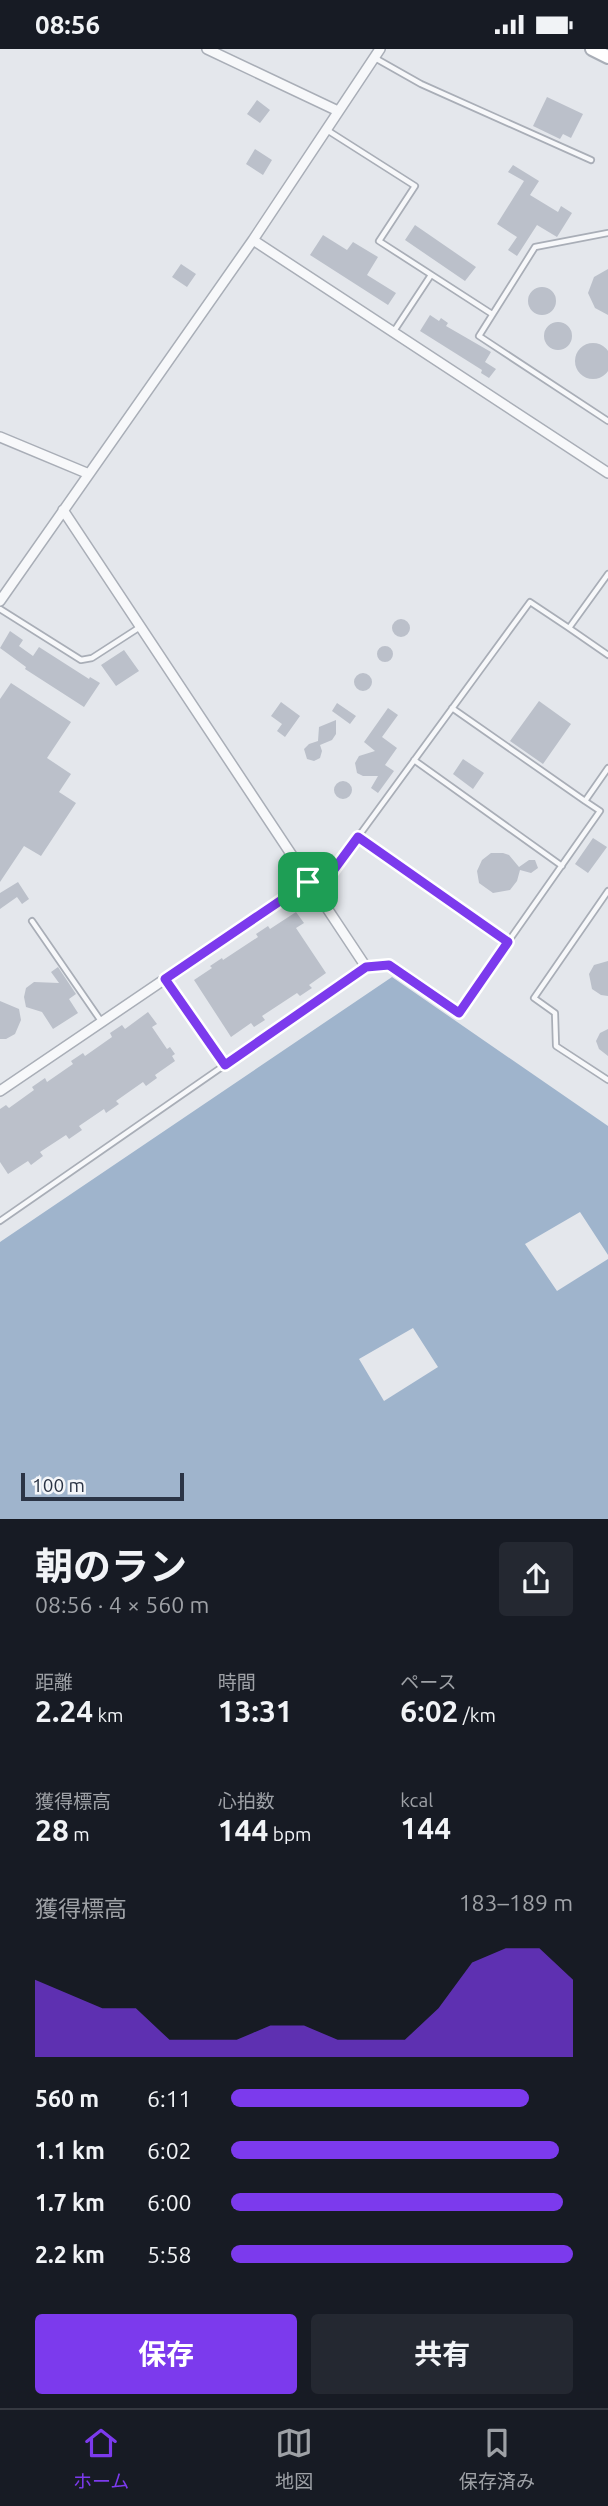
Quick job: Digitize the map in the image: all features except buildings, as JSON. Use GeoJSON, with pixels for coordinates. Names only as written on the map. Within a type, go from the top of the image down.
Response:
{"type":"FeatureCollection","features":[{"type":"Feature","properties":{"kind":"street"},"geometry":{"type":"LineString","coordinates":[[207,49],[338,111]]}},
{"type":"Feature","properties":{"kind":"street"},"geometry":{"type":"LineString","coordinates":[[592,49],[608,57]]}},
{"type":"Feature","properties":{"kind":"street"},"geometry":{"type":"LineString","coordinates":[[0,600],[253,240],[377,53]]}},
{"type":"Feature","properties":{"kind":"street"},"geometry":{"type":"LineString","coordinates":[[253,240],[608,473]]}},
{"type":"Feature","properties":{"kind":"street"},"geometry":{"type":"LineString","coordinates":[[0,437],[89,474]]}},
{"type":"Feature","properties":{"kind":"street"},"geometry":{"type":"LineString","coordinates":[[63,510],[366,967]]}},
{"type":"Feature","properties":{"kind":"street"},"geometry":{"type":"LineString","coordinates":[[0,1091],[308,882]]}},
{"type":"Feature","properties":{"kind":"lane"},"geometry":{"type":"LineString","coordinates":[[377,53],[421,84],[591,160]]}},
{"type":"Feature","properties":{"kind":"lane"},"geometry":{"type":"LineString","coordinates":[[327,129],[415,186],[379,241],[492,314]]}},
{"type":"Feature","properties":{"kind":"lane"},"geometry":{"type":"LineString","coordinates":[[608,233],[535,247],[479,336],[608,421]]}},
{"type":"Feature","properties":{"kind":"lane"},"geometry":{"type":"LineString","coordinates":[[394,332],[431,275]]}},
{"type":"Feature","properties":{"kind":"lane"},"geometry":{"type":"LineString","coordinates":[[569,628],[608,574]]}},
{"type":"Feature","properties":{"kind":"lane"},"geometry":{"type":"LineString","coordinates":[[316,894],[530,601],[608,655]]}},
{"type":"Feature","properties":{"kind":"lane"},"geometry":{"type":"LineString","coordinates":[[0,609],[81,660],[92,658],[140,627]]}},
{"type":"Feature","properties":{"kind":"lane"},"geometry":{"type":"LineString","coordinates":[[0,1210],[3,1219],[366,967],[389,965],[459,1013],[600,811],[452,708]]}},
{"type":"Feature","properties":{"kind":"lane"},"geometry":{"type":"LineString","coordinates":[[414,760],[562,866]]}},
{"type":"Feature","properties":{"kind":"lane"},"geometry":{"type":"LineString","coordinates":[[585,801],[608,768]]}},
{"type":"Feature","properties":{"kind":"lane"},"geometry":{"type":"LineString","coordinates":[[358,837],[508,942]]}},
{"type":"Feature","properties":{"kind":"lane"},"geometry":{"type":"LineString","coordinates":[[608,891],[534,998],[555,1013],[556,1046],[608,1080]]}},
{"type":"Feature","properties":{"kind":"lane"},"geometry":{"type":"LineString","coordinates":[[32,921],[102,1022]]}},
{"type":"Feature","properties":{"kind":"lane"},"geometry":{"type":"LineString","coordinates":[[165,979],[225,1065]]}},
{"type":"Feature","properties":{"kind":"water"},"geometry":{"type":"Polygon","coordinates":[[[392,977],[608,1126],[608,1255],[580,1212],[525,1244],[557,1291],[608,1259],[608,1519],[0,1519],[0,1242],[392,977]],[[413,1328],[359,1359],[384,1401],[438,1367],[413,1328]]]}},
{"type":"Feature","properties":{"kind":"route"},"geometry":{"type":"LineString","coordinates":[[358,837],[508,942],[459,1013],[389,965],[366,967],[225,1065],[165,979],[308,882],[316,894],[358,837]]}}]}
